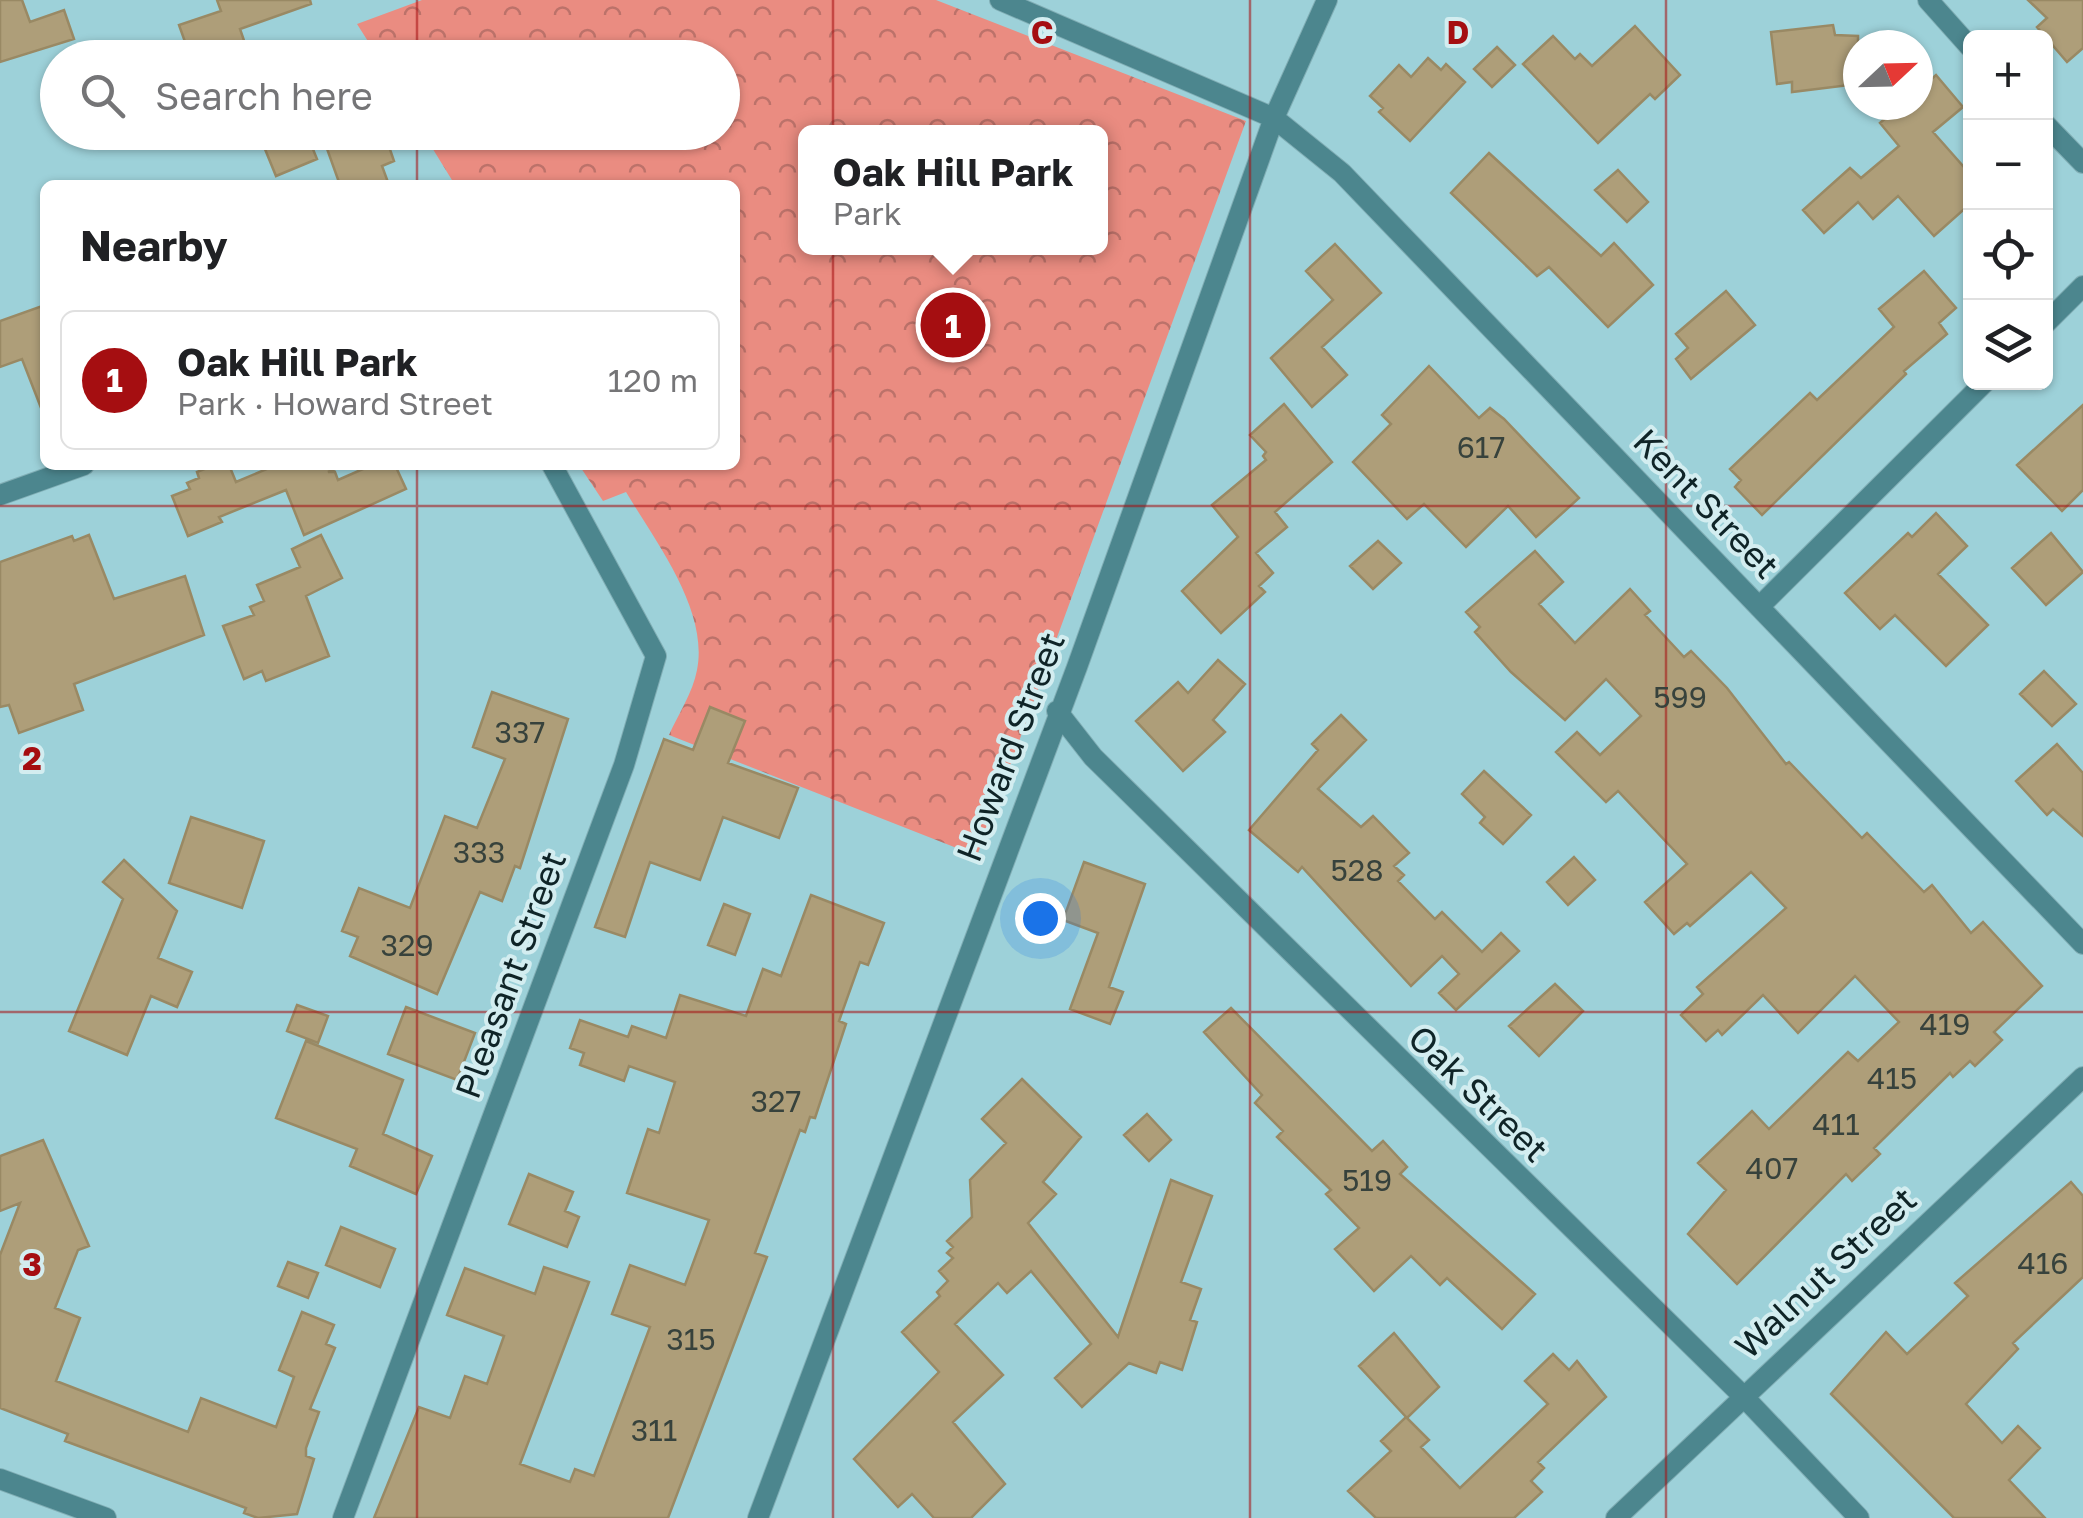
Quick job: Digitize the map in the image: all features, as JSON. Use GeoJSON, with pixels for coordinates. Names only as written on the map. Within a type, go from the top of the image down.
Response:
{"type":"FeatureCollection","features":[{"type":"Feature","properties":{"kind":"street","name":"Kent Street"},"geometry":{"type":"LineString","coordinates":[[1000,0],[1274,118],[1342,173],[2083,944]]}},
{"type":"Feature","properties":{"kind":"street","name":"Howard Street"},"geometry":{"type":"LineString","coordinates":[[758,1518],[1274,118],[1327,0]]}},
{"type":"Feature","properties":{"kind":"street"},"geometry":{"type":"LineString","coordinates":[[1928,0],[1963,38]]}},
{"type":"Feature","properties":{"kind":"street"},"geometry":{"type":"LineString","coordinates":[[2053,132],[2083,164]]}},
{"type":"Feature","properties":{"kind":"street"},"geometry":{"type":"LineString","coordinates":[[2053,316],[2083,286]]}},
{"type":"Feature","properties":{"kind":"street"},"geometry":{"type":"LineString","coordinates":[[1759,607],[1978,390]]}},
{"type":"Feature","properties":{"kind":"street"},"geometry":{"type":"LineString","coordinates":[[0,496],[70,470]]}},
{"type":"Feature","properties":{"kind":"street","name":"Pleasant Street"},"geometry":{"type":"LineString","coordinates":[[343,1518],[624,765],[656,656],[555,470]]}},
{"type":"Feature","properties":{"kind":"street","name":"Oak Street"},"geometry":{"type":"LineString","coordinates":[[1057,711],[1094,757],[1303,967],[1743,1396],[1859,1518]]}},
{"type":"Feature","properties":{"kind":"street","name":"Walnut Street"},"geometry":{"type":"LineString","coordinates":[[1616,1518],[2083,1076]]}},
{"type":"Feature","properties":{"kind":"street"},"geometry":{"type":"LineString","coordinates":[[0,1479],[106,1518]]}},
{"type":"Feature","properties":{"kind":"green space"},"geometry":{"type":"Polygon","coordinates":[[[422,0],[936,0],[1246,121],[977,856],[669,735],[697,670],[695,624],[677,577],[626,492],[603,501],[582,470],[740,470],[740,180],[452,180],[433,150],[740,150],[740,40],[367,40],[357,24],[422,0]]]}},
{"type":"Feature","properties":{"kind":"building"},"geometry":{"type":"Polygon","coordinates":[[[0,0],[22,0],[30,22],[64,10],[74,39],[40,40],[40,50],[0,62],[0,0]]]}},
{"type":"Feature","properties":{"kind":"building"},"geometry":{"type":"Polygon","coordinates":[[[217,0],[310,0],[311,4],[240,29],[244,40],[184,40],[179,25],[221,11],[217,0]]]}},
{"type":"Feature","properties":{"kind":"building"},"geometry":{"type":"Polygon","coordinates":[[[2028,0],[2083,0],[2083,48],[2067,62],[2053,46],[2053,30],[2037,27],[2047,18],[2028,0]]]}},
{"type":"Feature","properties":{"kind":"building"},"geometry":{"type":"Polygon","coordinates":[[[1833,25],[1835,35],[1843,35],[1843,86],[1792,92],[1792,82],[1777,84],[1771,32],[1833,25]]]}},
{"type":"Feature","properties":{"kind":"building"},"geometry":{"type":"Polygon","coordinates":[[[1635,26],[1680,75],[1655,99],[1650,94],[1598,143],[1523,64],[1553,36],[1575,59],[1580,54],[1592,66],[1635,26]]]}},
{"type":"Feature","properties":{"kind":"building"},"geometry":{"type":"Polygon","coordinates":[[[1497,47],[1515,65],[1492,87],[1474,69],[1497,47]]]}},
{"type":"Feature","properties":{"kind":"building"},"geometry":{"type":"Polygon","coordinates":[[[1428,58],[1441,70],[1446,64],[1465,82],[1410,141],[1379,112],[1383,108],[1370,96],[1399,65],[1411,77],[1428,58]]]}},
{"type":"Feature","properties":{"kind":"building"},"geometry":{"type":"Polygon","coordinates":[[[1936,75],[1963,107],[1933,132],[1963,166],[1963,210],[1934,236],[1898,196],[1873,219],[1858,202],[1824,233],[1803,210],[1850,168],[1861,178],[1899,146],[1880,123],[1884,120],[1933,120],[1936,75]]]}},
{"type":"Feature","properties":{"kind":"building"},"geometry":{"type":"Polygon","coordinates":[[[265,150],[313,150],[317,159],[276,176],[265,150]]]}},
{"type":"Feature","properties":{"kind":"building"},"geometry":{"type":"Polygon","coordinates":[[[327,150],[390,150],[394,161],[382,166],[387,180],[338,180],[327,150]]]}},
{"type":"Feature","properties":{"kind":"building"},"geometry":{"type":"Polygon","coordinates":[[[1489,153],[1601,256],[1614,243],[1653,285],[1608,327],[1549,267],[1537,276],[1451,193],[1489,153]]]}},
{"type":"Feature","properties":{"kind":"building"},"geometry":{"type":"Polygon","coordinates":[[[1618,170],[1648,202],[1627,222],[1595,190],[1618,170]]]}},
{"type":"Feature","properties":{"kind":"building"},"geometry":{"type":"Polygon","coordinates":[[[1335,244],[1381,293],[1322,347],[1347,375],[1312,407],[1271,358],[1333,300],[1306,271],[1335,244]]]}},
{"type":"Feature","properties":{"kind":"building"},"geometry":{"type":"Polygon","coordinates":[[[1924,271],[1956,308],[1939,323],[1947,334],[1904,371],[1906,374],[1762,515],[1735,487],[1741,480],[1730,469],[1810,393],[1817,400],[1894,327],[1879,309],[1924,271]]]}},
{"type":"Feature","properties":{"kind":"building"},"geometry":{"type":"Polygon","coordinates":[[[1726,291],[1755,325],[1691,379],[1676,359],[1688,348],[1676,334],[1726,291]]]}},
{"type":"Feature","properties":{"kind":"building"},"geometry":{"type":"Polygon","coordinates":[[[40,307],[40,405],[22,359],[0,367],[0,321],[40,307]]]}},
{"type":"Feature","properties":{"kind":"building"},"geometry":{"type":"Polygon","coordinates":[[[1429,366],[1479,418],[1490,408],[1504,419],[1579,498],[1536,537],[1508,506],[1466,547],[1424,504],[1407,519],[1353,462],[1391,424],[1382,415],[1429,366]]]}},
{"type":"Feature","properties":{"kind":"building"},"geometry":{"type":"Polygon","coordinates":[[[1284,404],[1332,462],[1275,512],[1287,527],[1256,553],[1273,573],[1259,586],[1265,592],[1221,633],[1182,591],[1238,537],[1212,505],[1266,460],[1266,452],[1250,435],[1284,404]]]}},
{"type":"Feature","properties":{"kind":"building"},"geometry":{"type":"Polygon","coordinates":[[[2083,405],[2083,490],[2062,511],[2017,465],[2083,405]]]}},
{"type":"Feature","properties":{"kind":"building"},"geometry":{"type":"Polygon","coordinates":[[[231,470],[236,482],[264,470],[333,470],[328,472],[335,472],[338,480],[361,470],[397,470],[406,489],[304,535],[286,490],[219,517],[222,522],[188,536],[172,496],[190,489],[187,483],[199,478],[197,472],[231,470]]]}},
{"type":"Feature","properties":{"kind":"building"},"geometry":{"type":"Polygon","coordinates":[[[1936,513],[1967,546],[1938,574],[1988,625],[1946,666],[1895,615],[1880,629],[1845,593],[1908,533],[1912,537],[1936,513]]]}},
{"type":"Feature","properties":{"kind":"building"},"geometry":{"type":"Polygon","coordinates":[[[2051,533],[2083,572],[2046,605],[2012,568],[2051,533]]]}},
{"type":"Feature","properties":{"kind":"building"},"geometry":{"type":"Polygon","coordinates":[[[89,535],[114,599],[185,576],[204,635],[74,684],[83,710],[19,733],[9,705],[0,707],[0,562],[72,536],[74,541],[89,535]]]}},
{"type":"Feature","properties":{"kind":"building"},"geometry":{"type":"Polygon","coordinates":[[[321,535],[342,578],[306,596],[329,656],[266,681],[262,671],[244,679],[223,626],[254,615],[250,607],[264,601],[257,585],[300,567],[292,549],[321,535]]]}},
{"type":"Feature","properties":{"kind":"building"},"geometry":{"type":"Polygon","coordinates":[[[1378,541],[1401,563],[1373,589],[1350,566],[1378,541]]]}},
{"type":"Feature","properties":{"kind":"building"},"geometry":{"type":"Polygon","coordinates":[[[1535,551],[1563,582],[1539,604],[1575,643],[1630,589],[1650,611],[1645,615],[1684,657],[1691,651],[1727,688],[1786,764],[1789,762],[1862,838],[1867,833],[1924,892],[1932,885],[1971,933],[1983,922],[2042,986],[1994,1032],[2002,1040],[1975,1066],[1970,1061],[1953,1077],[1950,1073],[1874,1148],[1880,1154],[1852,1181],[1846,1174],[1737,1284],[1688,1234],[1726,1190],[1698,1163],[1752,1111],[1769,1129],[1848,1052],[1858,1061],[1899,1022],[1855,976],[1798,1033],[1763,995],[1722,1035],[1718,1030],[1706,1041],[1681,1015],[1703,994],[1697,987],[1786,908],[1751,872],[1690,926],[1687,923],[1674,934],[1645,902],[1687,864],[1618,791],[1606,802],[1556,752],[1577,732],[1600,755],[1641,716],[1606,679],[1565,720],[1511,672],[1475,632],[1480,627],[1466,612],[1535,551]]]}},
{"type":"Feature","properties":{"kind":"building"},"geometry":{"type":"Polygon","coordinates":[[[1218,660],[1245,684],[1213,720],[1225,732],[1183,771],[1136,721],[1178,682],[1188,693],[1218,660]]]}},
{"type":"Feature","properties":{"kind":"building"},"geometry":{"type":"Polygon","coordinates":[[[2044,671],[2076,704],[2052,726],[2020,694],[2044,671]]]}},
{"type":"Feature","properties":{"kind":"building"},"geometry":{"type":"Polygon","coordinates":[[[492,692],[568,719],[520,868],[515,866],[502,901],[480,892],[437,994],[350,956],[358,937],[342,931],[359,888],[410,908],[445,816],[477,828],[505,759],[473,747],[492,692]]]}},
{"type":"Feature","properties":{"kind":"building"},"geometry":{"type":"Polygon","coordinates":[[[710,707],[745,721],[728,763],[798,788],[779,838],[723,817],[700,880],[650,862],[625,937],[595,927],[664,739],[693,750],[710,707]]]}},
{"type":"Feature","properties":{"kind":"building"},"geometry":{"type":"Polygon","coordinates":[[[1341,715],[1366,740],[1318,789],[1361,827],[1373,816],[1409,853],[1394,866],[1404,875],[1398,881],[1435,919],[1442,912],[1482,952],[1501,933],[1519,951],[1456,1010],[1439,993],[1459,974],[1442,956],[1411,986],[1302,867],[1298,872],[1249,830],[1318,750],[1312,744],[1341,715]]]}},
{"type":"Feature","properties":{"kind":"building"},"geometry":{"type":"Polygon","coordinates":[[[2057,744],[2083,773],[2083,836],[2053,809],[2047,815],[2016,781],[2057,744]]]}},
{"type":"Feature","properties":{"kind":"building"},"geometry":{"type":"Polygon","coordinates":[[[1484,771],[1531,815],[1503,844],[1480,823],[1485,817],[1462,794],[1484,771]]]}},
{"type":"Feature","properties":{"kind":"building"},"geometry":{"type":"Polygon","coordinates":[[[191,817],[264,841],[242,908],[169,883],[191,817]]]}},
{"type":"Feature","properties":{"kind":"building"},"geometry":{"type":"Polygon","coordinates":[[[1574,857],[1595,880],[1568,905],[1547,882],[1574,857]]]}},
{"type":"Feature","properties":{"kind":"building"},"geometry":{"type":"Polygon","coordinates":[[[124,860],[177,911],[158,958],[192,972],[177,1007],[151,996],[127,1055],[69,1031],[123,899],[103,882],[124,860]]]}},
{"type":"Feature","properties":{"kind":"building"},"geometry":{"type":"Polygon","coordinates":[[[1084,862],[1145,884],[1109,987],[1123,992],[1110,1024],[1070,1009],[1098,933],[1063,920],[1084,862]]]}},
{"type":"Feature","properties":{"kind":"building"},"geometry":{"type":"Polygon","coordinates":[[[811,895],[884,923],[868,965],[860,962],[839,1021],[846,1024],[815,1118],[810,1117],[805,1132],[800,1130],[755,1253],[767,1257],[668,1518],[374,1518],[419,1407],[450,1418],[465,1376],[487,1384],[504,1336],[447,1315],[465,1268],[535,1294],[544,1267],[589,1282],[520,1464],[570,1482],[575,1469],[594,1476],[650,1327],[612,1314],[630,1265],[685,1285],[709,1220],[627,1193],[648,1129],[659,1133],[675,1082],[629,1066],[624,1081],[580,1065],[584,1053],[570,1048],[580,1020],[628,1037],[632,1026],[666,1038],[680,995],[746,1016],[763,969],[781,976],[811,895]]]}},
{"type":"Feature","properties":{"kind":"building"},"geometry":{"type":"Polygon","coordinates":[[[724,904],[750,914],[735,955],[708,945],[724,904]]]}},
{"type":"Feature","properties":{"kind":"building"},"geometry":{"type":"Polygon","coordinates":[[[1555,984],[1583,1011],[1539,1056],[1509,1026],[1555,984]]]}},
{"type":"Feature","properties":{"kind":"building"},"geometry":{"type":"Polygon","coordinates":[[[297,1005],[328,1016],[318,1043],[287,1031],[297,1005]]]}},
{"type":"Feature","properties":{"kind":"building"},"geometry":{"type":"Polygon","coordinates":[[[406,1007],[475,1033],[457,1080],[388,1054],[406,1007]]]}},
{"type":"Feature","properties":{"kind":"building"},"geometry":{"type":"Polygon","coordinates":[[[1231,1008],[1372,1151],[1383,1141],[1407,1167],[1400,1174],[1535,1294],[1502,1329],[1447,1278],[1440,1285],[1411,1256],[1374,1291],[1335,1249],[1359,1228],[1326,1194],[1331,1190],[1277,1137],[1283,1131],[1255,1103],[1262,1095],[1204,1032],[1231,1008]]]}},
{"type":"Feature","properties":{"kind":"building"},"geometry":{"type":"Polygon","coordinates":[[[306,1041],[403,1080],[383,1134],[432,1156],[416,1194],[350,1166],[357,1149],[276,1118],[306,1041]]]}},
{"type":"Feature","properties":{"kind":"building"},"geometry":{"type":"Polygon","coordinates":[[[1022,1079],[1081,1137],[1043,1182],[1056,1194],[1028,1223],[1118,1337],[1171,1180],[1212,1196],[1181,1282],[1201,1289],[1190,1320],[1197,1322],[1182,1370],[1160,1362],[1156,1373],[1129,1363],[1082,1407],[1055,1378],[1091,1344],[1031,1271],[1007,1293],[998,1283],[955,1324],[1003,1375],[953,1422],[1005,1484],[971,1518],[934,1518],[912,1494],[898,1507],[854,1459],[939,1372],[902,1332],[940,1296],[937,1292],[948,1281],[939,1271],[953,1258],[947,1253],[953,1247],[947,1241],[972,1217],[970,1180],[1006,1143],[982,1119],[1022,1079]]]}},
{"type":"Feature","properties":{"kind":"building"},"geometry":{"type":"Polygon","coordinates":[[[1147,1114],[1171,1140],[1149,1161],[1124,1135],[1147,1114]]]}},
{"type":"Feature","properties":{"kind":"building"},"geometry":{"type":"Polygon","coordinates":[[[43,1140],[89,1246],[78,1250],[55,1308],[80,1318],[56,1381],[188,1432],[201,1398],[276,1427],[294,1377],[279,1370],[302,1312],[334,1325],[326,1344],[335,1348],[310,1409],[319,1412],[306,1448],[306,1456],[314,1459],[297,1514],[258,1518],[244,1513],[246,1508],[65,1441],[68,1434],[0,1408],[0,1255],[20,1203],[0,1211],[0,1156],[43,1140]]]}},
{"type":"Feature","properties":{"kind":"building"},"geometry":{"type":"Polygon","coordinates":[[[529,1174],[573,1192],[565,1211],[579,1217],[567,1247],[509,1224],[529,1174]]]}},
{"type":"Feature","properties":{"kind":"building"},"geometry":{"type":"Polygon","coordinates":[[[2071,1182],[2083,1196],[2083,1277],[2013,1343],[2018,1349],[1966,1404],[2002,1443],[2018,1426],[2040,1448],[2009,1480],[2045,1518],[1954,1518],[1831,1394],[1886,1332],[1907,1354],[1968,1296],[1955,1283],[2071,1182]]]}},
{"type":"Feature","properties":{"kind":"building"},"geometry":{"type":"Polygon","coordinates":[[[341,1227],[395,1249],[380,1287],[326,1265],[341,1227]]]}},
{"type":"Feature","properties":{"kind":"building"},"geometry":{"type":"Polygon","coordinates":[[[288,1262],[318,1273],[308,1298],[278,1286],[288,1262]]]}},
{"type":"Feature","properties":{"kind":"building"},"geometry":{"type":"Polygon","coordinates":[[[1394,1333],[1439,1387],[1407,1418],[1359,1366],[1394,1333]]]}},
{"type":"Feature","properties":{"kind":"building"},"geometry":{"type":"Polygon","coordinates":[[[1553,1354],[1569,1370],[1577,1361],[1606,1397],[1538,1462],[1544,1468],[1531,1481],[1542,1492],[1514,1518],[1376,1518],[1348,1491],[1391,1451],[1381,1441],[1406,1417],[1429,1440],[1421,1447],[1460,1488],[1548,1404],[1525,1381],[1553,1354]]]}},
{"type":"Feature","properties":{"kind":"place","name":"Oak Hill Park"},"geometry":{"type":"Point","coordinates":[953,325]}}]}
